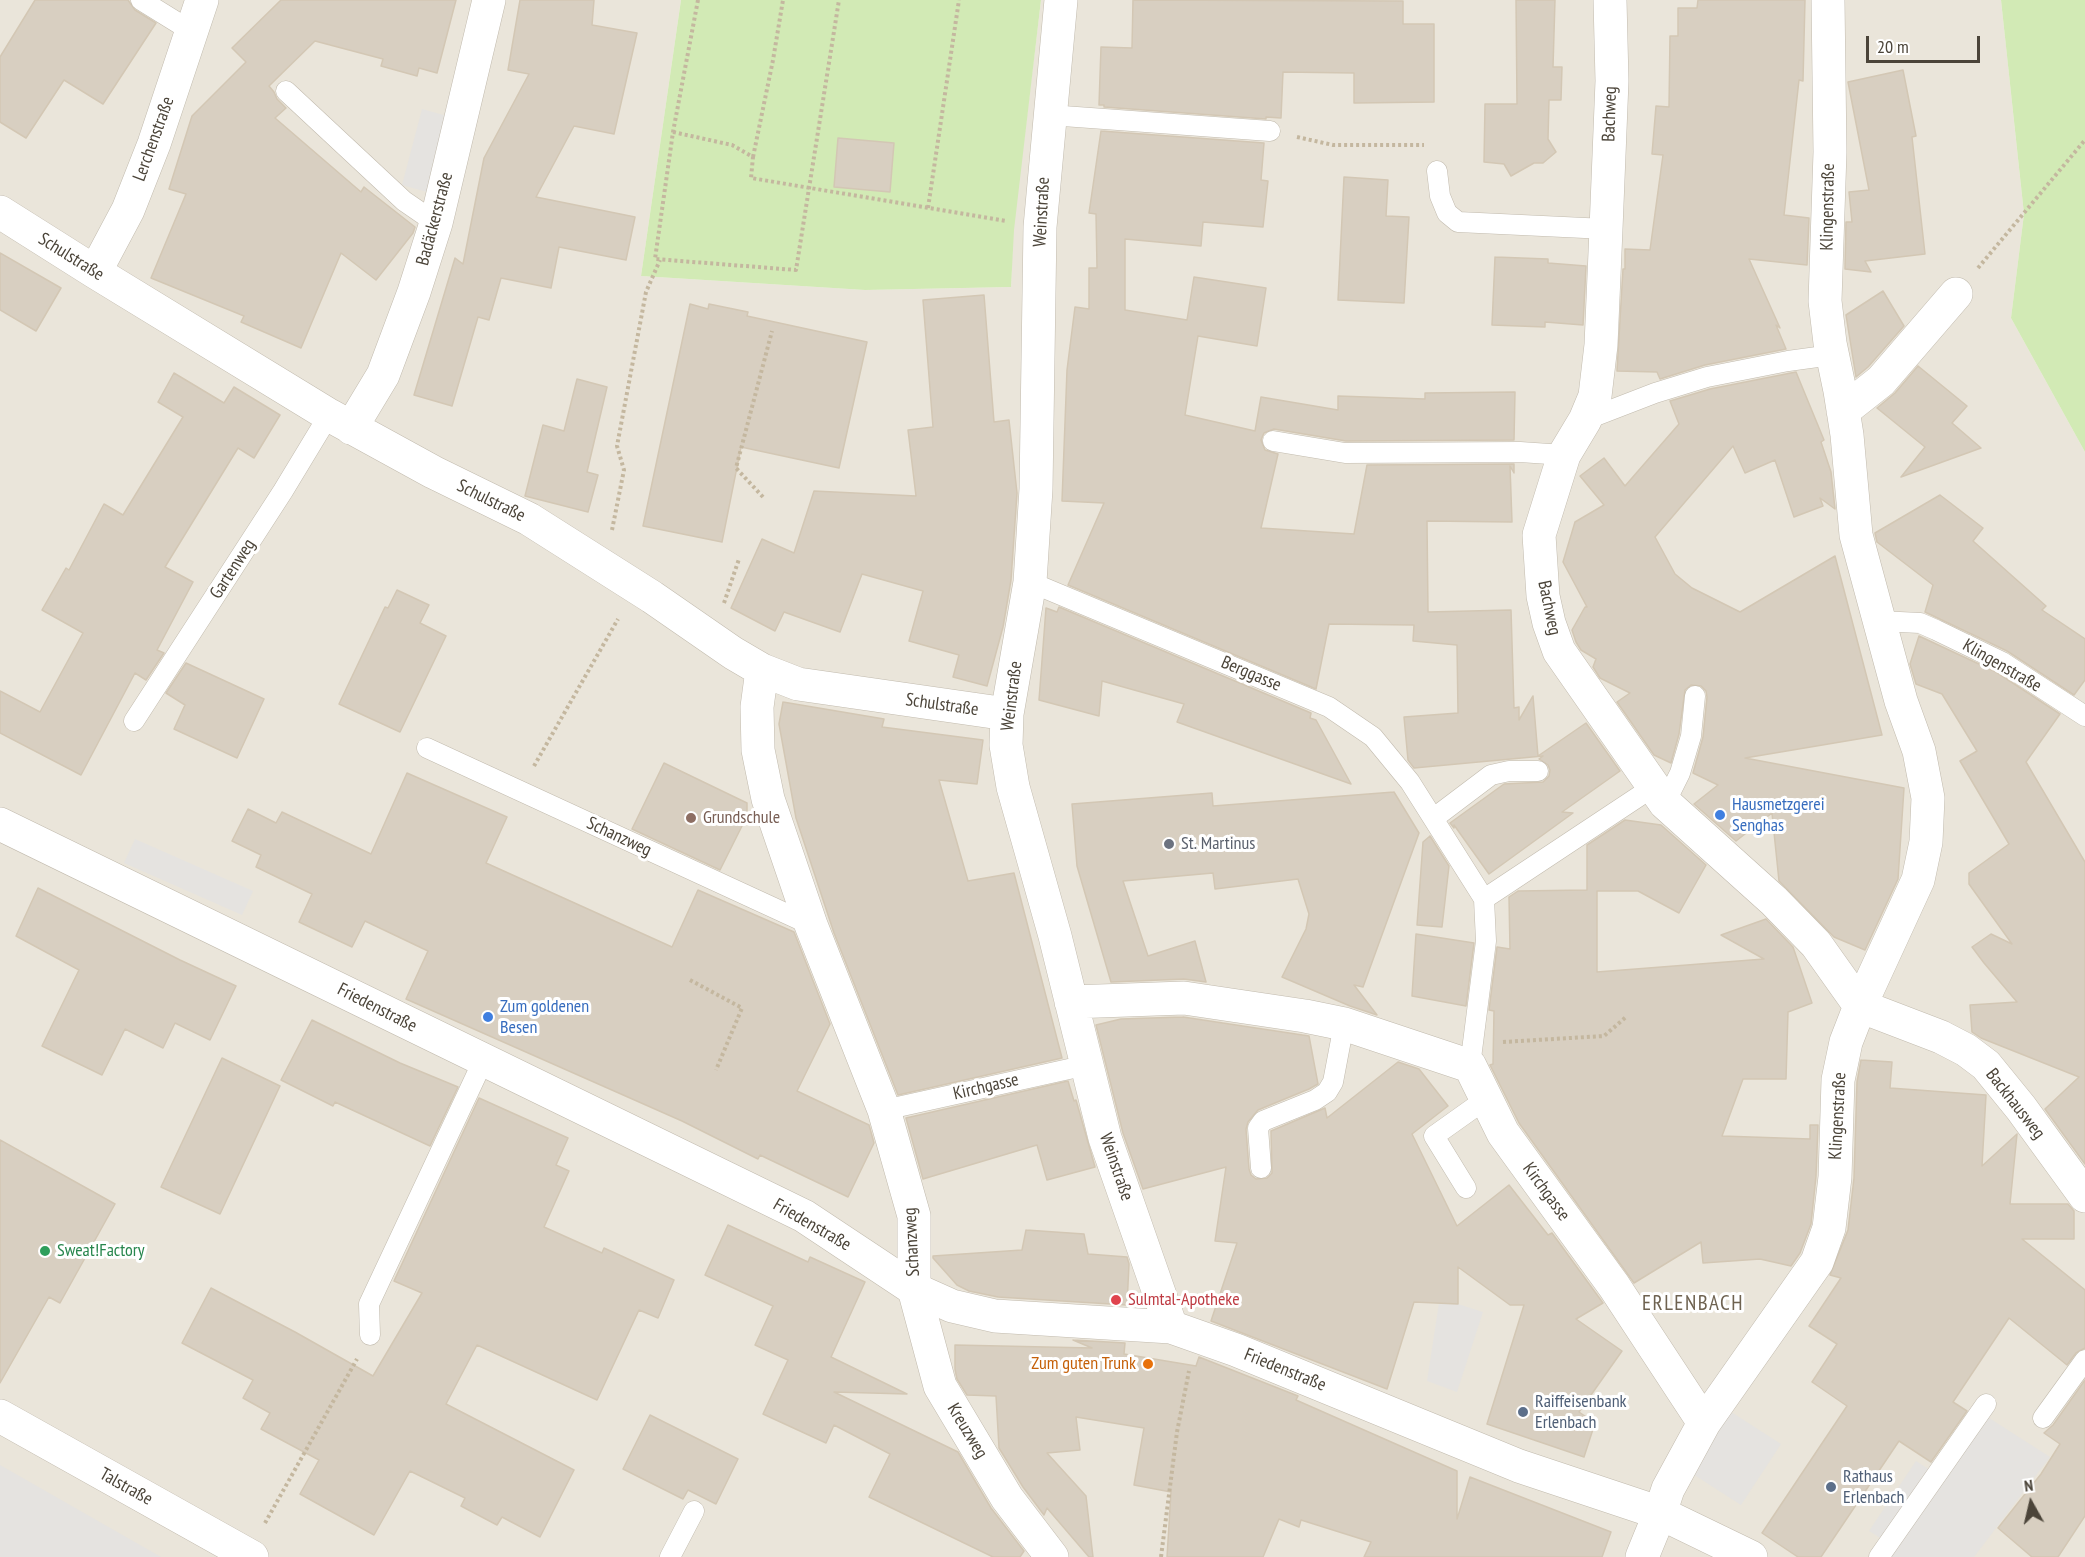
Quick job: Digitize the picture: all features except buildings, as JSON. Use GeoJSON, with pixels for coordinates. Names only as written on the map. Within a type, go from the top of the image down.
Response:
{"type":"FeatureCollection","features":[{"type":"Feature","properties":{"kind":"street","name":"Lerchenstraße"},"geometry":{"type":"LineString","coordinates":[[95,272],[128,210],[202,0]]}},
{"type":"Feature","properties":{"kind":"street","name":"Badäckerstraße"},"geometry":{"type":"LineString","coordinates":[[340,422],[383,375],[414,292],[436,223],[489,0]]}},
{"type":"Feature","properties":{"kind":"street","name":"Weinstraße"},"geometry":{"type":"LineString","coordinates":[[1060,0],[1040,226],[1036,489],[1030,582],[1007,714],[1006,745],[1013,787],[1055,936],[1105,1138],[1184,1331]]}},
{"type":"Feature","properties":{"kind":"street","name":"Bachweg"},"geometry":{"type":"LineString","coordinates":[[1610,0],[1612,81],[1601,345],[1594,396],[1584,420],[1564,455],[1539,535],[1543,596],[1549,622],[1559,651],[1659,795],[1774,901],[1816,944],[1860,1006]]}},
{"type":"Feature","properties":{"kind":"street","name":"Klingenstraße"},"geometry":{"type":"LineString","coordinates":[[1642,1557],[1668,1489],[1704,1423],[1817,1262],[1830,1228],[1835,1177],[1838,1080],[1846,1042],[1860,1006],[1918,880],[1926,842],[1928,798],[1919,751],[1900,701],[1856,536],[1843,411],[1832,355],[1825,301],[1830,152],[1828,0]]}},
{"type":"Feature","properties":{"kind":"street","name":"Schulstraße"},"geometry":{"type":"LineString","coordinates":[[0,212],[340,422],[433,472],[529,519],[762,670],[798,684],[1007,714]]}},
{"type":"Feature","properties":{"kind":"street"},"geometry":{"type":"LineString","coordinates":[[1843,411],[1881,381],[1956,294]]}},
{"type":"Feature","properties":{"kind":"street","name":"Schanzweg"},"geometry":{"type":"LineString","coordinates":[[762,670],[757,706],[758,750],[768,799],[811,925],[884,1110],[914,1216],[914,1289]]}},
{"type":"Feature","properties":{"kind":"street","name":"Friedenstraße"},"geometry":{"type":"LineString","coordinates":[[0,824],[804,1216],[914,1289],[952,1306],[995,1316],[1184,1331],[1519,1466],[1660,1513],[1751,1557]]}},
{"type":"Feature","properties":{"kind":"street"},"geometry":{"type":"LineString","coordinates":[[1071,1002],[1185,998],[1305,1016],[1471,1056]]}},
{"type":"Feature","properties":{"kind":"street","name":"Backhausweg"},"geometry":{"type":"LineString","coordinates":[[1860,1006],[1941,1037],[1966,1050],[1986,1065],[2021,1108],[2085,1196]]}},
{"type":"Feature","properties":{"kind":"street","name":"Kirchgasse"},"geometry":{"type":"LineString","coordinates":[[1471,1056],[1486,1099],[1503,1133],[1614,1286],[1704,1423]]}},
{"type":"Feature","properties":{"kind":"street","name":"Kreuzweg"},"geometry":{"type":"LineString","coordinates":[[914,1289],[940,1386],[1007,1498],[1052,1557]]}},
{"type":"Feature","properties":{"kind":"street","name":"Talstraße"},"geometry":{"type":"LineString","coordinates":[[0,1416],[250,1556]]}},
{"type":"Feature","properties":{"kind":"lane"},"geometry":{"type":"LineString","coordinates":[[141,0],[191,31]]}},
{"type":"Feature","properties":{"kind":"lane"},"geometry":{"type":"LineString","coordinates":[[286,91],[404,201],[436,223]]}},
{"type":"Feature","properties":{"kind":"lane"},"geometry":{"type":"LineString","coordinates":[[1049,115],[1270,131]]}},
{"type":"Feature","properties":{"kind":"lane"},"geometry":{"type":"LineString","coordinates":[[1437,171],[1440,196],[1447,213],[1458,222],[1606,229]]}},
{"type":"Feature","properties":{"kind":"lane"},"geometry":{"type":"LineString","coordinates":[[1584,420],[1655,393],[1707,377],[1832,355]]}},
{"type":"Feature","properties":{"kind":"lane","name":"Gartenweg"},"geometry":{"type":"LineString","coordinates":[[134,721],[277,501],[340,422]]}},
{"type":"Feature","properties":{"kind":"lane"},"geometry":{"type":"LineString","coordinates":[[1273,441],[1345,453],[1520,452],[1564,455]]}},
{"type":"Feature","properties":{"kind":"lane","name":"Berggasse"},"geometry":{"type":"LineString","coordinates":[[1030,582],[1329,708],[1373,737],[1410,782],[1484,899],[1486,941],[1471,1056]]}},
{"type":"Feature","properties":{"kind":"lane","name":"Klingenstraße"},"geometry":{"type":"LineString","coordinates":[[1879,621],[1920,623],[1936,630],[2002,662],[2085,716]]}},
{"type":"Feature","properties":{"kind":"lane"},"geometry":{"type":"LineString","coordinates":[[1484,899],[1659,795],[1680,773],[1691,736],[1695,696]]}},
{"type":"Feature","properties":{"kind":"lane","name":"Schanzweg"},"geometry":{"type":"LineString","coordinates":[[427,748],[811,925]]}},
{"type":"Feature","properties":{"kind":"lane"},"geometry":{"type":"LineString","coordinates":[[1434,818],[1491,775],[1509,771],[1538,771]]}},
{"type":"Feature","properties":{"kind":"lane"},"geometry":{"type":"LineString","coordinates":[[1261,1168],[1258,1128],[1263,1121],[1315,1100],[1327,1092],[1333,1082],[1344,1024]]}},
{"type":"Feature","properties":{"kind":"lane"},"geometry":{"type":"LineString","coordinates":[[370,1335],[369,1304],[483,1061]]}},
{"type":"Feature","properties":{"kind":"lane","name":"Kirchgasse"},"geometry":{"type":"LineString","coordinates":[[884,1110],[1088,1065]]}},
{"type":"Feature","properties":{"kind":"lane"},"geometry":{"type":"LineString","coordinates":[[1466,1188],[1434,1136],[1486,1099]]}},
{"type":"Feature","properties":{"kind":"lane"},"geometry":{"type":"LineString","coordinates":[[2043,1418],[2085,1360]]}},
{"type":"Feature","properties":{"kind":"lane"},"geometry":{"type":"LineString","coordinates":[[1879,1557],[1986,1404]]}},
{"type":"Feature","properties":{"kind":"lane"},"geometry":{"type":"LineString","coordinates":[[670,1557],[694,1511]]}},
{"type":"Feature","properties":{"kind":"path"},"geometry":{"type":"LineString","coordinates":[[698,0],[673,132],[655,259],[796,270],[839,0]]}},
{"type":"Feature","properties":{"kind":"path"},"geometry":{"type":"LineString","coordinates":[[783,0],[751,178],[1040,226]]}},
{"type":"Feature","properties":{"kind":"path"},"geometry":{"type":"LineString","coordinates":[[928,208],[959,0]]}},
{"type":"Feature","properties":{"kind":"path"},"geometry":{"type":"LineString","coordinates":[[1270,131],[1333,145],[1423,145],[1437,171]]}},
{"type":"Feature","properties":{"kind":"path"},"geometry":{"type":"LineString","coordinates":[[673,132],[732,145],[753,157]]}},
{"type":"Feature","properties":{"kind":"path"},"geometry":{"type":"LineString","coordinates":[[1956,294],[2085,140]]}},
{"type":"Feature","properties":{"kind":"path"},"geometry":{"type":"LineString","coordinates":[[605,568],[624,470],[617,446],[646,292],[660,260]]}},
{"type":"Feature","properties":{"kind":"path"},"geometry":{"type":"LineString","coordinates":[[763,497],[736,468],[772,331]]}},
{"type":"Feature","properties":{"kind":"path"},"geometry":{"type":"LineString","coordinates":[[713,638],[739,559]]}},
{"type":"Feature","properties":{"kind":"path"},"geometry":{"type":"LineString","coordinates":[[519,791],[626,605],[652,597]]}},
{"type":"Feature","properties":{"kind":"path"},"geometry":{"type":"LineString","coordinates":[[690,980],[742,1008],[716,1070]]}},
{"type":"Feature","properties":{"kind":"path"},"geometry":{"type":"LineString","coordinates":[[1471,1056],[1506,1042],[1604,1036],[1626,1017]]}},
{"type":"Feature","properties":{"kind":"path"},"geometry":{"type":"LineString","coordinates":[[1161,1557],[1177,1432],[1184,1331]]}},
{"type":"Feature","properties":{"kind":"path"},"geometry":{"type":"LineString","coordinates":[[250,1556],[370,1335]]}},
{"type":"Feature","properties":{"kind":"shaded area"},"geometry":{"type":"Polygon","coordinates":[[[0,0],[681,0],[641,276],[865,290],[1011,287],[1013,230],[1041,0],[2001,0],[2024,214],[2011,318],[2085,452],[2085,1557],[0,1557],[0,0]]]}},
{"type":"Feature","properties":{"kind":"shaded area"},"geometry":{"type":"Polygon","coordinates":[[[422,109],[447,116],[427,192],[402,185],[422,109]]]}},
{"type":"Feature","properties":{"kind":"shaded area"},"geometry":{"type":"Polygon","coordinates":[[[135,839],[253,891],[242,915],[124,863],[135,839]]]}},
{"type":"Feature","properties":{"kind":"shaded area"},"geometry":{"type":"Polygon","coordinates":[[[1439,1303],[1458,1304],[1483,1312],[1457,1392],[1427,1381],[1439,1303]]]}},
{"type":"Feature","properties":{"kind":"shaded area"},"geometry":{"type":"Polygon","coordinates":[[[1714,1401],[1781,1444],[1741,1505],[1674,1462],[1714,1401]]]}},
{"type":"Feature","properties":{"kind":"shaded area"},"geometry":{"type":"Polygon","coordinates":[[[1972,1407],[2050,1457],[1974,1557],[1870,1557],[1882,1539],[1869,1531],[1916,1461],[1930,1470],[1972,1407]]]}},
{"type":"Feature","properties":{"kind":"shaded area"},"geometry":{"type":"Polygon","coordinates":[[[0,1465],[161,1557],[0,1557],[0,1465]]]}},
{"type":"Feature","properties":{"kind":"green space"},"geometry":{"type":"Polygon","coordinates":[[[681,0],[1041,0],[1014,230],[1011,287],[865,290],[641,276],[681,0]]]}},
{"type":"Feature","properties":{"kind":"green space"},"geometry":{"type":"Polygon","coordinates":[[[2001,0],[2085,0],[2085,452],[2011,318],[2024,214],[2001,0]]]}},
{"type":"Feature","properties":{"kind":"place","name":"Hausmetzgerei Senghas"},"geometry":{"type":"Point","coordinates":[1720,815]}},
{"type":"Feature","properties":{"kind":"place","name":"Grundschule"},"geometry":{"type":"Point","coordinates":[691,818]}},
{"type":"Feature","properties":{"kind":"place","name":"St. Martinus"},"geometry":{"type":"Point","coordinates":[1169,844]}},
{"type":"Feature","properties":{"kind":"place","name":"Zum goldenen Besen"},"geometry":{"type":"Point","coordinates":[488,1017]}},
{"type":"Feature","properties":{"kind":"place","name":"Sweat!Factory"},"geometry":{"type":"Point","coordinates":[45,1251]}},
{"type":"Feature","properties":{"kind":"place","name":"Sulmtal-Apotheke"},"geometry":{"type":"Point","coordinates":[1116,1300]}},
{"type":"Feature","properties":{"kind":"place","name":"Zum guten Trunk"},"geometry":{"type":"Point","coordinates":[1148,1364]}},
{"type":"Feature","properties":{"kind":"place","name":"Raiffeisenbank Erlenbach"},"geometry":{"type":"Point","coordinates":[1523,1412]}},
{"type":"Feature","properties":{"kind":"place","name":"Rathaus Erlenbach"},"geometry":{"type":"Point","coordinates":[1831,1487]}},
{"type":"Feature","properties":{"kind":"district","name":"ERLENBACH"},"geometry":{"type":"Point","coordinates":[1693,1304]}}]}
